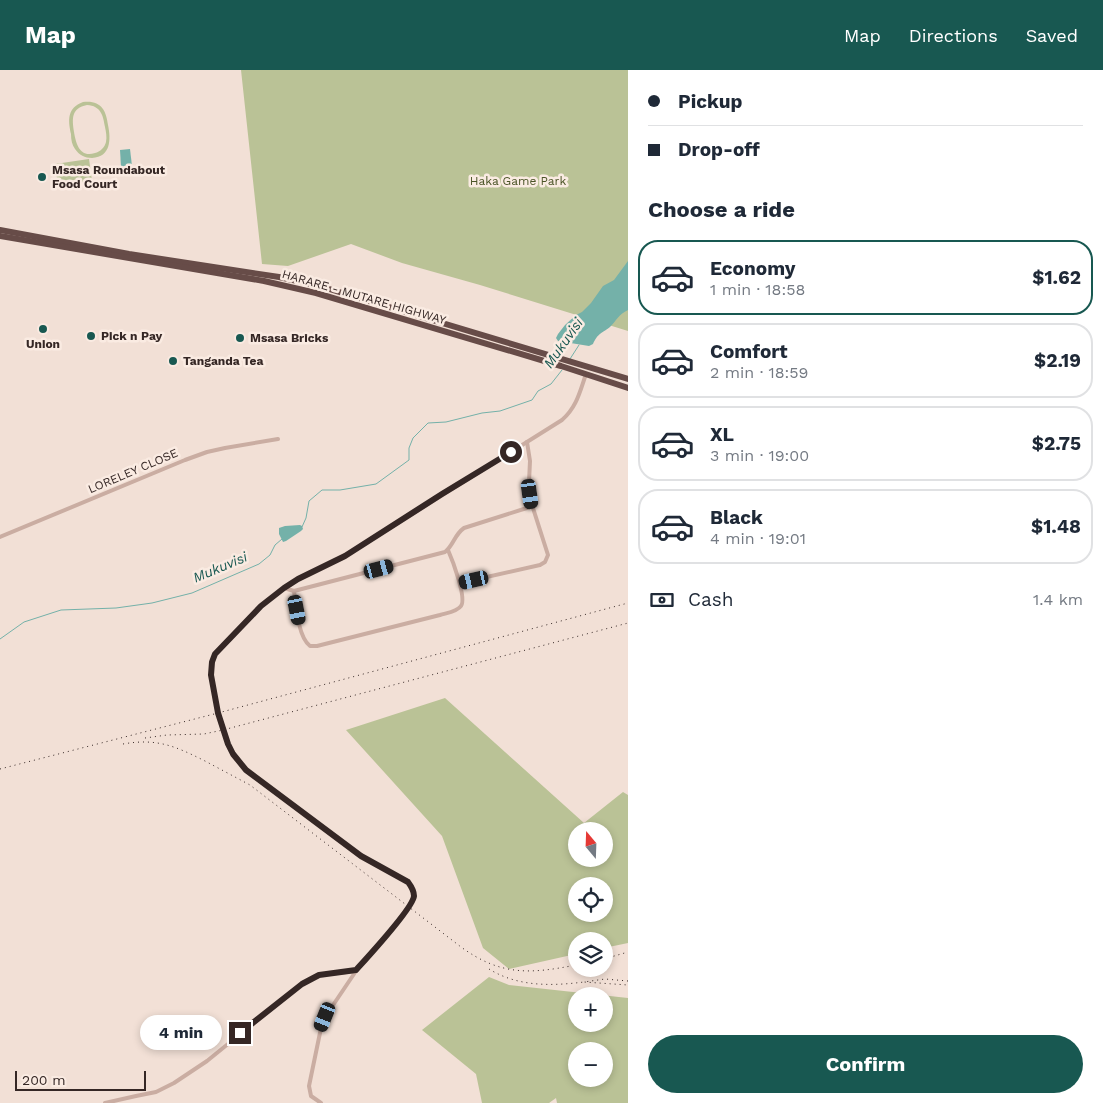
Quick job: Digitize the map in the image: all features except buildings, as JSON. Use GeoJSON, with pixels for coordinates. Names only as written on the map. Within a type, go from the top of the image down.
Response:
{"type":"FeatureCollection","features":[{"type":"Feature","properties":{"kind":"highway","name":"HARARE - MUTARE HIGHWAY"},"geometry":{"type":"LineString","coordinates":[[0,230],[129,254],[316,285],[628,379]]}},
{"type":"Feature","properties":{"kind":"highway","name":"HARARE - MUTARE HIGHWAY"},"geometry":{"type":"LineString","coordinates":[[0,236],[281,284],[334,298],[628,388]]}},
{"type":"Feature","properties":{"kind":"street"},"geometry":{"type":"LineString","coordinates":[[321,1103],[311,1096],[309,1086],[325,1017],[356,970],[408,907],[413,899],[413,889],[408,882],[361,856],[246,770],[233,754],[228,744],[218,713],[211,675],[212,662],[215,654],[261,606],[284,588],[345,556],[553,426],[569,414],[574,407],[588,367]]}},
{"type":"Feature","properties":{"kind":"street","name":"LORELEY CLOSE"},"geometry":{"type":"LineString","coordinates":[[0,537],[207,452],[278,439]]}},
{"type":"Feature","properties":{"kind":"street"},"geometry":{"type":"LineString","coordinates":[[460,583],[540,565],[545,562],[548,555],[532,505],[527,442]]}},
{"type":"Feature","properties":{"kind":"street"},"geometry":{"type":"LineString","coordinates":[[284,588],[294,591],[440,553],[448,550],[457,535],[464,528],[532,505]]}},
{"type":"Feature","properties":{"kind":"street"},"geometry":{"type":"LineString","coordinates":[[294,591],[300,628],[308,644],[313,647],[454,611],[461,606],[463,601],[460,583],[448,550]]}},
{"type":"Feature","properties":{"kind":"street"},"geometry":{"type":"LineString","coordinates":[[105,1103],[156,1092],[174,1083],[206,1061],[310,979],[319,975],[356,970]]}},
{"type":"Feature","properties":{"kind":"green space","name":"Haka Game Park"},"geometry":{"type":"Polygon","coordinates":[[[241,70],[628,70],[628,331],[402,263],[351,244],[288,266],[262,264],[241,70]]]}},
{"type":"Feature","properties":{"kind":"green space"},"geometry":{"type":"Polygon","coordinates":[[[83,102],[98,104],[106,115],[109,141],[106,151],[98,157],[89,158],[82,156],[72,144],[69,119],[71,111],[83,102]],[[82,106],[75,111],[73,119],[76,141],[82,152],[86,154],[102,149],[106,138],[102,115],[98,109],[92,106],[82,106]]]}},
{"type":"Feature","properties":{"kind":"green space"},"geometry":{"type":"Polygon","coordinates":[[[89,159],[92,181],[58,186],[55,164],[89,159]]]}},
{"type":"Feature","properties":{"kind":"green space"},"geometry":{"type":"Polygon","coordinates":[[[445,698],[583,822],[568,822],[568,868],[613,867],[613,822],[585,822],[623,792],[628,795],[628,943],[613,946],[613,932],[568,932],[568,956],[509,969],[483,948],[442,836],[346,730],[445,698]]]}},
{"type":"Feature","properties":{"kind":"green space"},"geometry":{"type":"Polygon","coordinates":[[[489,977],[509,985],[568,991],[568,1032],[613,1032],[613,996],[628,998],[628,1103],[557,1103],[556,1098],[549,1103],[482,1103],[476,1074],[422,1030],[489,977]]]}},
{"type":"Feature","properties":{"kind":"water"},"geometry":{"type":"Polygon","coordinates":[[[130,149],[132,166],[121,167],[120,150],[130,149]]]}},
{"type":"Feature","properties":{"kind":"water"},"geometry":{"type":"Polygon","coordinates":[[[628,261],[628,310],[589,346],[558,341],[556,338],[565,325],[591,303],[603,286],[614,280],[628,261]]]}},
{"type":"Feature","properties":{"kind":"water"},"geometry":{"type":"Polygon","coordinates":[[[300,525],[303,529],[301,531],[283,542],[279,534],[279,528],[300,525]]]}},
{"type":"Feature","properties":{"kind":"waterway","name":"Mukuvisi"},"geometry":{"type":"LineString","coordinates":[[570,359],[579,345]]}},
{"type":"Feature","properties":{"kind":"waterway","name":"Mukuvisi"},"geometry":{"type":"LineString","coordinates":[[302,527],[306,518],[309,501],[322,490],[340,490],[376,484],[409,460],[409,448],[413,438],[428,423],[446,422],[482,413],[500,411],[532,400],[538,391],[551,384],[562,370]]}},
{"type":"Feature","properties":{"kind":"waterway","name":"Mukuvisi"},"geometry":{"type":"LineString","coordinates":[[0,639],[24,622],[61,610],[116,608],[152,603],[192,593],[259,564],[270,555],[275,545],[282,539]]}},
{"type":"Feature","properties":{"kind":"railway"},"geometry":{"type":"LineString","coordinates":[[0,769],[218,713],[628,603]]}},
{"type":"Feature","properties":{"kind":"railway"},"geometry":{"type":"LineString","coordinates":[[145,738],[167,735],[204,734],[223,730],[628,623]]}},
{"type":"Feature","properties":{"kind":"railway"},"geometry":{"type":"LineString","coordinates":[[123,744],[146,742],[175,747],[250,785],[461,947],[489,963],[503,968],[530,971],[568,966]]}},
{"type":"Feature","properties":{"kind":"railway"},"geometry":{"type":"LineString","coordinates":[[613,956],[628,952]]}},
{"type":"Feature","properties":{"kind":"railway"},"geometry":{"type":"LineString","coordinates":[[489,969],[512,979],[535,984],[584,982]]}},
{"type":"Feature","properties":{"kind":"railway"},"geometry":{"type":"LineString","coordinates":[[628,981],[605,979],[584,982],[628,985]]}},
{"type":"Feature","properties":{"kind":"place","name":"Msasa Roundabout Food Court"},"geometry":{"type":"Point","coordinates":[42,177]}},
{"type":"Feature","properties":{"kind":"place","name":"Union"},"geometry":{"type":"Point","coordinates":[43,329]}},
{"type":"Feature","properties":{"kind":"place","name":"Pick n Pay"},"geometry":{"type":"Point","coordinates":[91,336]}},
{"type":"Feature","properties":{"kind":"place","name":"Msasa Bricks"},"geometry":{"type":"Point","coordinates":[240,338]}},
{"type":"Feature","properties":{"kind":"place","name":"Tanganda Tea"},"geometry":{"type":"Point","coordinates":[173,361]}},
{"type":"Feature","properties":{"kind":"route"},"geometry":{"type":"LineString","coordinates":[[240,1033],[310,979],[319,975],[356,970],[408,907],[414,894],[408,882],[361,856],[238,762],[228,744],[218,713],[211,675],[212,658],[261,606],[284,588],[345,556],[511,452]]}}]}
